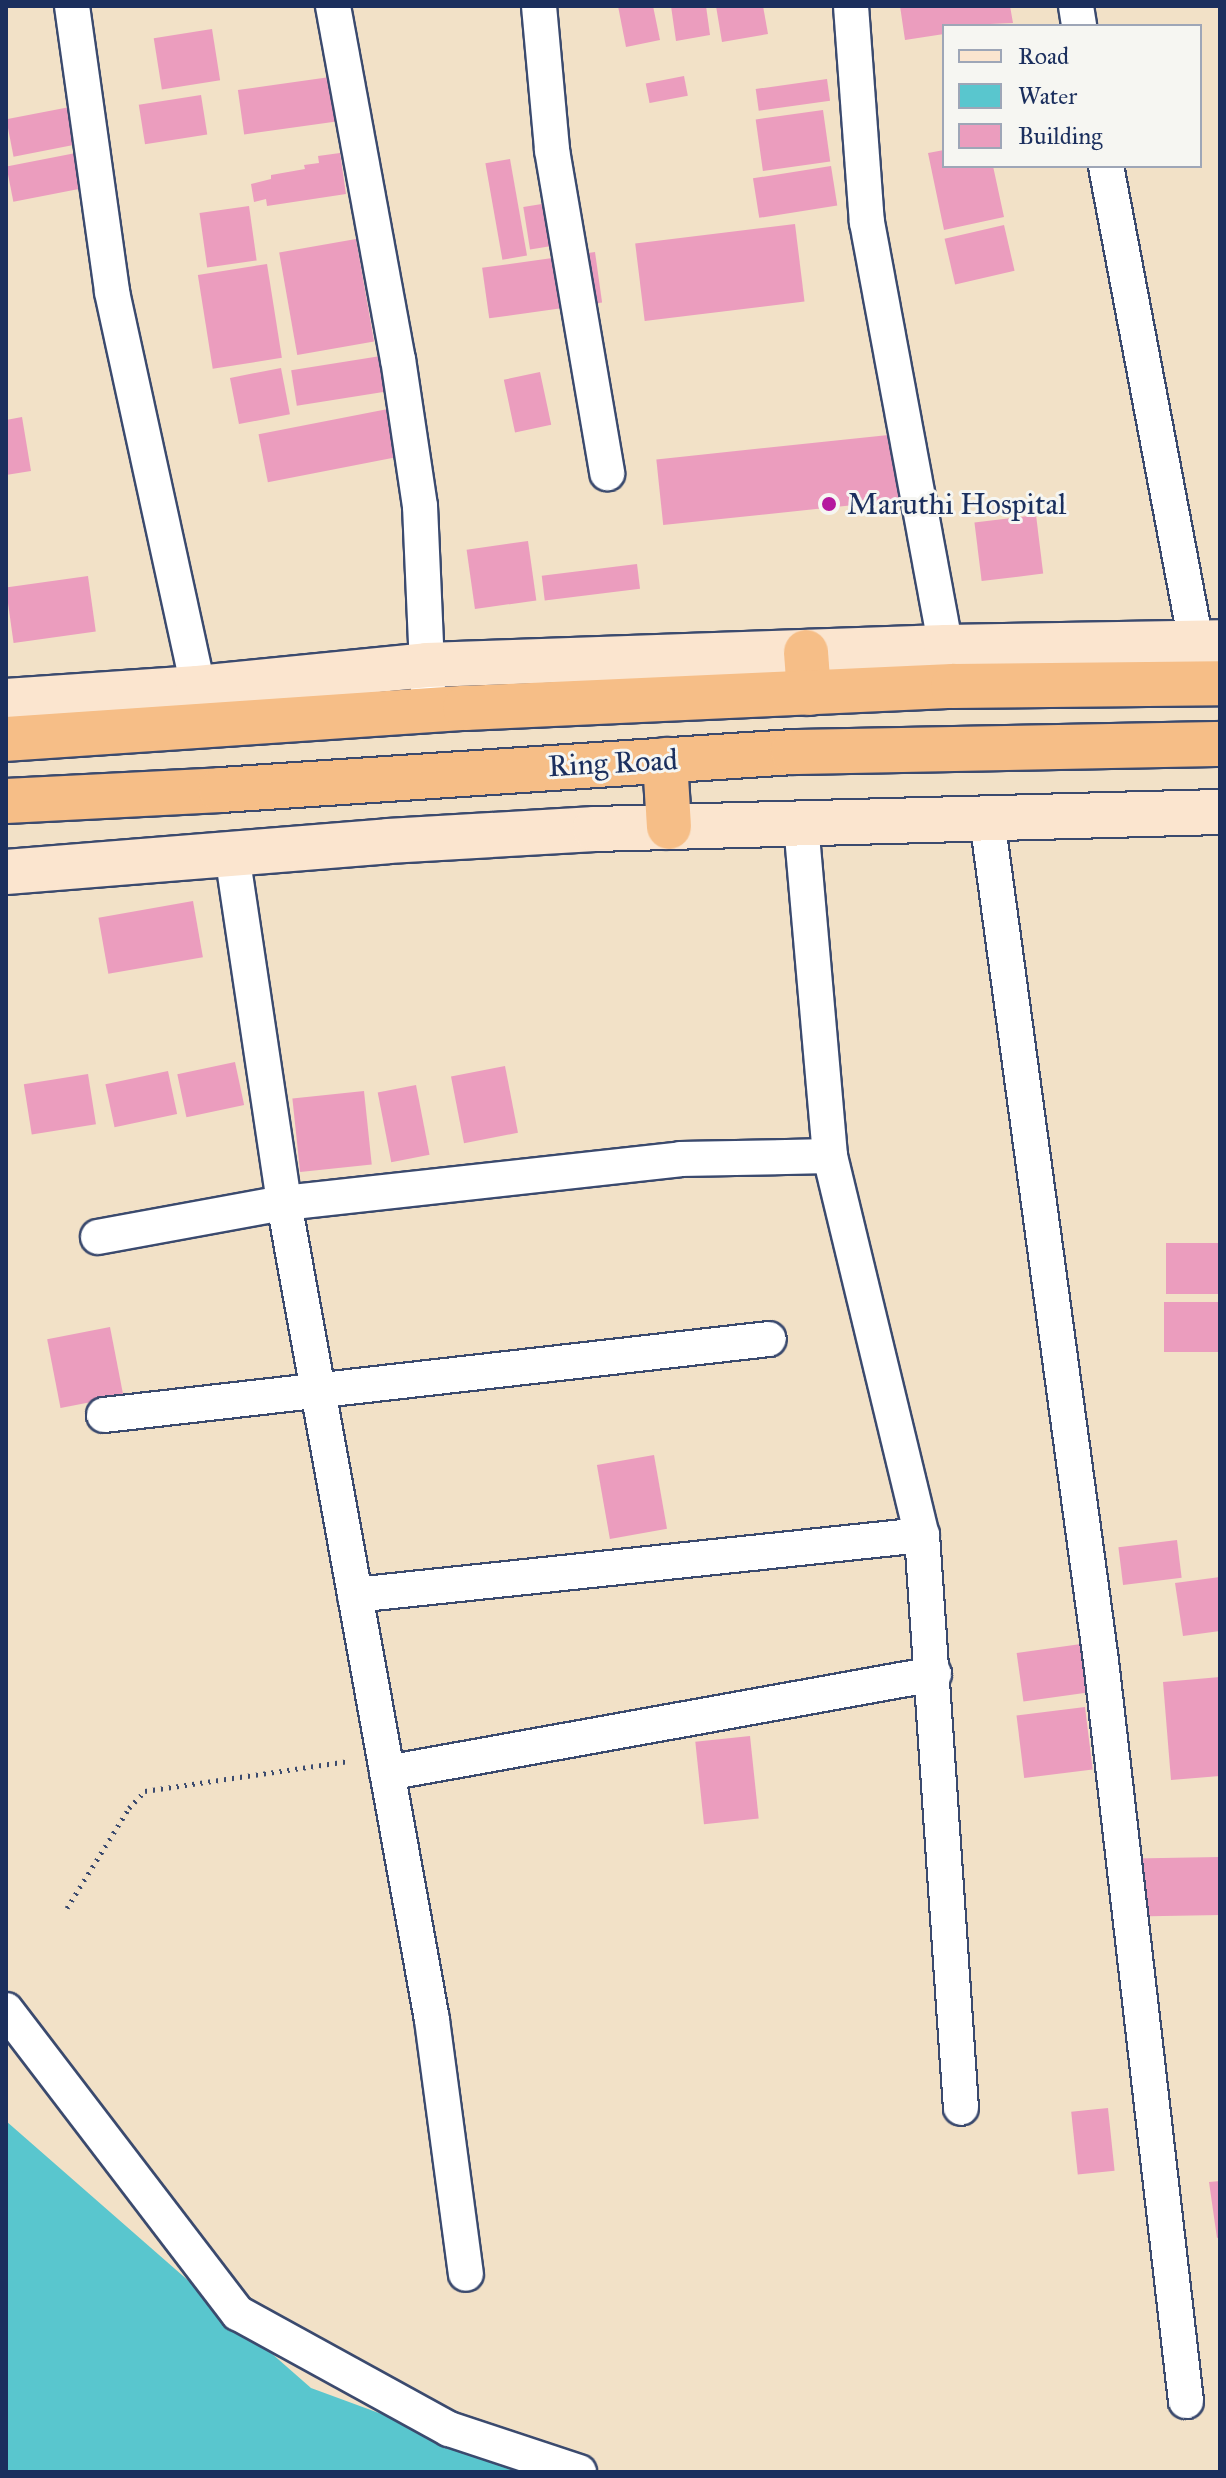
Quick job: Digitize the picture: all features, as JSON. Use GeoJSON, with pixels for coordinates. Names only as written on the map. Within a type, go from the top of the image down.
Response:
{"type":"FeatureCollection","features":[{"type":"Feature","properties":{"kind":"highway","name":"Ring Road"},"geometry":{"type":"LineString","coordinates":[[6,739],[428,711],[807,673],[953,686],[1210,663]]}},
{"type":"Feature","properties":{"kind":"highway"},"geometry":{"type":"LineString","coordinates":[[1210,663],[1212,745]]}},
{"type":"Feature","properties":{"kind":"highway","name":"Ring Road"},"geometry":{"type":"LineString","coordinates":[[6,801],[665,760],[949,747],[1212,745]]}},
{"type":"Feature","properties":{"kind":"highway"},"geometry":{"type":"LineString","coordinates":[[665,760],[669,827]]}},
{"type":"Feature","properties":{"kind":"street"},"geometry":{"type":"LineString","coordinates":[[72,6],[112,292],[198,688]]}},
{"type":"Feature","properties":{"kind":"street"},"geometry":{"type":"LineString","coordinates":[[333,6],[398,359],[420,506],[428,711]]}},
{"type":"Feature","properties":{"kind":"street"},"geometry":{"type":"LineString","coordinates":[[539,6],[552,150],[607,473]]}},
{"type":"Feature","properties":{"kind":"street"},"geometry":{"type":"LineString","coordinates":[[851,6],[867,222],[946,647]]}},
{"type":"Feature","properties":{"kind":"street"},"geometry":{"type":"LineString","coordinates":[[6,701],[198,688],[427,665],[807,673],[946,647],[1210,663],[1106,168]]}},
{"type":"Feature","properties":{"kind":"street"},"geometry":{"type":"LineString","coordinates":[[6,872],[404,840],[669,827],[1220,812]]}},
{"type":"Feature","properties":{"kind":"street"},"geometry":{"type":"LineString","coordinates":[[987,819],[1103,1677],[1186,2401]]}},
{"type":"Feature","properties":{"kind":"street"},"geometry":{"type":"LineString","coordinates":[[801,824],[830,1156],[922,1535],[934,1674],[961,2108]]}},
{"type":"Feature","properties":{"kind":"street"},"geometry":{"type":"LineString","coordinates":[[232,854],[284,1203],[432,2020],[466,2274]]}},
{"type":"Feature","properties":{"kind":"street"},"geometry":{"type":"LineString","coordinates":[[98,1237],[284,1203],[680,1159],[830,1156]]}},
{"type":"Feature","properties":{"kind":"street"},"geometry":{"type":"LineString","coordinates":[[104,1415],[769,1339]]}},
{"type":"Feature","properties":{"kind":"street"},"geometry":{"type":"LineString","coordinates":[[355,1595],[922,1535]]}},
{"type":"Feature","properties":{"kind":"street"},"geometry":{"type":"LineString","coordinates":[[386,1764],[934,1674]]}},
{"type":"Feature","properties":{"kind":"street"},"geometry":{"type":"LineString","coordinates":[[6,2010],[238,2313],[449,2429],[579,2472]]}},
{"type":"Feature","properties":{"kind":"path"},"geometry":{"type":"LineString","coordinates":[[67,1908],[129,1808],[145,1791],[386,1764]]}},
{"type":"Feature","properties":{"kind":"water"},"geometry":{"type":"Polygon","coordinates":[[[6,2121],[311,2388],[539,2472],[6,2472],[6,2121]]]}},
{"type":"Feature","properties":{"kind":"building"},"geometry":{"type":"Polygon","coordinates":[[[618,6],[653,6],[660,40],[626,47],[618,6]]]}},
{"type":"Feature","properties":{"kind":"building"},"geometry":{"type":"Polygon","coordinates":[[[671,6],[706,6],[710,35],[676,41],[671,6]]]}},
{"type":"Feature","properties":{"kind":"building"},"geometry":{"type":"Polygon","coordinates":[[[716,6],[763,6],[768,34],[722,42],[716,6]]]}},
{"type":"Feature","properties":{"kind":"building"},"geometry":{"type":"Polygon","coordinates":[[[900,6],[1010,6],[1013,23],[942,24],[942,34],[905,40],[900,6]]]}},
{"type":"Feature","properties":{"kind":"building"},"geometry":{"type":"Polygon","coordinates":[[[212,29],[220,80],[162,90],[154,38],[212,29]]]}},
{"type":"Feature","properties":{"kind":"building"},"geometry":{"type":"Polygon","coordinates":[[[684,76],[688,96],[650,103],[646,83],[684,76]]]}},
{"type":"Feature","properties":{"kind":"building"},"geometry":{"type":"Polygon","coordinates":[[[330,77],[336,122],[244,135],[238,90],[330,77]]]}},
{"type":"Feature","properties":{"kind":"building"},"geometry":{"type":"Polygon","coordinates":[[[827,79],[830,101],[759,111],[756,89],[827,79]]]}},
{"type":"Feature","properties":{"kind":"building"},"geometry":{"type":"Polygon","coordinates":[[[201,95],[207,135],[145,144],[139,105],[201,95]]]}},
{"type":"Feature","properties":{"kind":"building"},"geometry":{"type":"Polygon","coordinates":[[[75,106],[82,143],[14,157],[6,119],[75,106]]]}},
{"type":"Feature","properties":{"kind":"building"},"geometry":{"type":"Polygon","coordinates":[[[823,110],[830,161],[763,171],[756,119],[823,110]]]}},
{"type":"Feature","properties":{"kind":"building"},"geometry":{"type":"Polygon","coordinates":[[[942,150],[942,168],[993,168],[1004,217],[944,230],[928,153],[942,150]]]}},
{"type":"Feature","properties":{"kind":"building"},"geometry":{"type":"Polygon","coordinates":[[[86,151],[93,186],[13,202],[6,166],[86,151]]]}},
{"type":"Feature","properties":{"kind":"building"},"geometry":{"type":"Polygon","coordinates":[[[340,153],[346,194],[267,206],[266,199],[254,202],[251,184],[271,179],[271,175],[305,169],[304,165],[319,163],[318,156],[340,153]]]}},
{"type":"Feature","properties":{"kind":"building"},"geometry":{"type":"Polygon","coordinates":[[[510,159],[527,256],[502,260],[485,163],[510,159]]]}},
{"type":"Feature","properties":{"kind":"building"},"geometry":{"type":"Polygon","coordinates":[[[831,166],[837,206],[759,218],[753,178],[831,166]]]}},
{"type":"Feature","properties":{"kind":"building"},"geometry":{"type":"Polygon","coordinates":[[[548,203],[555,245],[530,249],[523,207],[548,203]]]}},
{"type":"Feature","properties":{"kind":"building"},"geometry":{"type":"Polygon","coordinates":[[[249,206],[257,260],[207,267],[199,213],[249,206]]]}},
{"type":"Feature","properties":{"kind":"building"},"geometry":{"type":"Polygon","coordinates":[[[795,224],[805,301],[645,321],[635,244],[795,224]]]}},
{"type":"Feature","properties":{"kind":"building"},"geometry":{"type":"Polygon","coordinates":[[[1004,225],[1015,271],[955,285],[945,239],[1004,225]]]}},
{"type":"Feature","properties":{"kind":"building"},"geometry":{"type":"Polygon","coordinates":[[[356,239],[374,341],[297,355],[279,253],[356,239]]]}},
{"type":"Feature","properties":{"kind":"building"},"geometry":{"type":"Polygon","coordinates":[[[595,252],[602,303],[489,318],[482,268],[595,252]]]}},
{"type":"Feature","properties":{"kind":"building"},"geometry":{"type":"Polygon","coordinates":[[[267,264],[282,358],[213,369],[198,275],[267,264]]]}},
{"type":"Feature","properties":{"kind":"building"},"geometry":{"type":"Polygon","coordinates":[[[387,355],[393,391],[297,406],[291,370],[387,355]]]}},
{"type":"Feature","properties":{"kind":"building"},"geometry":{"type":"Polygon","coordinates":[[[281,368],[290,414],[239,424],[230,378],[281,368]]]}},
{"type":"Feature","properties":{"kind":"building"},"geometry":{"type":"Polygon","coordinates":[[[540,372],[551,425],[515,433],[504,380],[540,372]]]}},
{"type":"Feature","properties":{"kind":"building"},"geometry":{"type":"Polygon","coordinates":[[[393,408],[402,456],[268,482],[259,434],[393,408]]]}},
{"type":"Feature","properties":{"kind":"building"},"geometry":{"type":"Polygon","coordinates":[[[22,417],[31,471],[6,475],[6,420],[22,417]]]}},
{"type":"Feature","properties":{"kind":"building"},"geometry":{"type":"Polygon","coordinates":[[[898,434],[905,500],[663,525],[656,459],[898,434]]]}},
{"type":"Feature","properties":{"kind":"building"},"geometry":{"type":"Polygon","coordinates":[[[1036,515],[1043,574],[982,581],[974,523],[1036,515]]]}},
{"type":"Feature","properties":{"kind":"building"},"geometry":{"type":"Polygon","coordinates":[[[528,541],[536,600],[475,609],[467,550],[528,541]]]}},
{"type":"Feature","properties":{"kind":"building"},"geometry":{"type":"Polygon","coordinates":[[[637,564],[640,589],[545,601],[542,576],[637,564]]]}},
{"type":"Feature","properties":{"kind":"building"},"geometry":{"type":"Polygon","coordinates":[[[88,576],[96,631],[14,643],[6,588],[88,576]]]}},
{"type":"Feature","properties":{"kind":"building"},"geometry":{"type":"Polygon","coordinates":[[[193,901],[203,957],[108,974],[98,918],[193,901]]]}},
{"type":"Feature","properties":{"kind":"building"},"geometry":{"type":"Polygon","coordinates":[[[235,1062],[244,1105],[186,1117],[177,1074],[235,1062]]]}},
{"type":"Feature","properties":{"kind":"building"},"geometry":{"type":"Polygon","coordinates":[[[505,1066],[518,1133],[464,1143],[451,1076],[505,1066]]]}},
{"type":"Feature","properties":{"kind":"building"},"geometry":{"type":"Polygon","coordinates":[[[168,1071],[177,1114],[115,1127],[105,1084],[168,1071]]]}},
{"type":"Feature","properties":{"kind":"building"},"geometry":{"type":"Polygon","coordinates":[[[88,1074],[96,1124],[32,1135],[24,1084],[88,1074]]]}},
{"type":"Feature","properties":{"kind":"building"},"geometry":{"type":"Polygon","coordinates":[[[416,1085],[430,1155],[391,1162],[378,1092],[416,1085]]]}},
{"type":"Feature","properties":{"kind":"building"},"geometry":{"type":"Polygon","coordinates":[[[364,1091],[372,1165],[300,1172],[292,1099],[364,1091]]]}},
{"type":"Feature","properties":{"kind":"building"},"geometry":{"type":"Polygon","coordinates":[[[1166,1243],[1220,1243],[1220,1294],[1166,1294],[1166,1243]]]}},
{"type":"Feature","properties":{"kind":"building"},"geometry":{"type":"Polygon","coordinates":[[[1164,1302],[1220,1302],[1220,1352],[1164,1352],[1164,1302]]]}},
{"type":"Feature","properties":{"kind":"building"},"geometry":{"type":"Polygon","coordinates":[[[110,1327],[123,1396],[61,1408],[47,1339],[110,1327]]]}},
{"type":"Feature","properties":{"kind":"building"},"geometry":{"type":"Polygon","coordinates":[[[654,1455],[667,1529],[610,1539],[597,1465],[654,1455]]]}},
{"type":"Feature","properties":{"kind":"building"},"geometry":{"type":"Polygon","coordinates":[[[1177,1540],[1182,1578],[1123,1585],[1118,1547],[1177,1540]]]}},
{"type":"Feature","properties":{"kind":"building"},"geometry":{"type":"Polygon","coordinates":[[[1220,1577],[1220,1631],[1183,1636],[1175,1583],[1220,1577]]]}},
{"type":"Feature","properties":{"kind":"building"},"geometry":{"type":"Polygon","coordinates":[[[1081,1644],[1088,1693],[1023,1702],[1017,1653],[1081,1644]]]}},
{"type":"Feature","properties":{"kind":"building"},"geometry":{"type":"Polygon","coordinates":[[[1220,1677],[1220,1776],[1171,1780],[1163,1682],[1220,1677]]]}},
{"type":"Feature","properties":{"kind":"building"},"geometry":{"type":"Polygon","coordinates":[[[1085,1707],[1093,1770],[1024,1778],[1017,1715],[1085,1707]]]}},
{"type":"Feature","properties":{"kind":"building"},"geometry":{"type":"Polygon","coordinates":[[[750,1736],[759,1819],[704,1824],[695,1742],[750,1736]]]}},
{"type":"Feature","properties":{"kind":"building"},"geometry":{"type":"Polygon","coordinates":[[[1219,1857],[1220,1915],[1135,1916],[1134,1858],[1219,1857]]]}},
{"type":"Feature","properties":{"kind":"building"},"geometry":{"type":"Polygon","coordinates":[[[1108,2108],[1115,2171],[1078,2175],[1071,2112],[1108,2108]]]}},
{"type":"Feature","properties":{"kind":"building"},"geometry":{"type":"Polygon","coordinates":[[[1220,2181],[1220,2237],[1217,2238],[1209,2182],[1220,2181]]]}},
{"type":"Feature","properties":{"kind":"place","name":"Maruthi Hospital"},"geometry":{"type":"Point","coordinates":[829,504]}}]}
